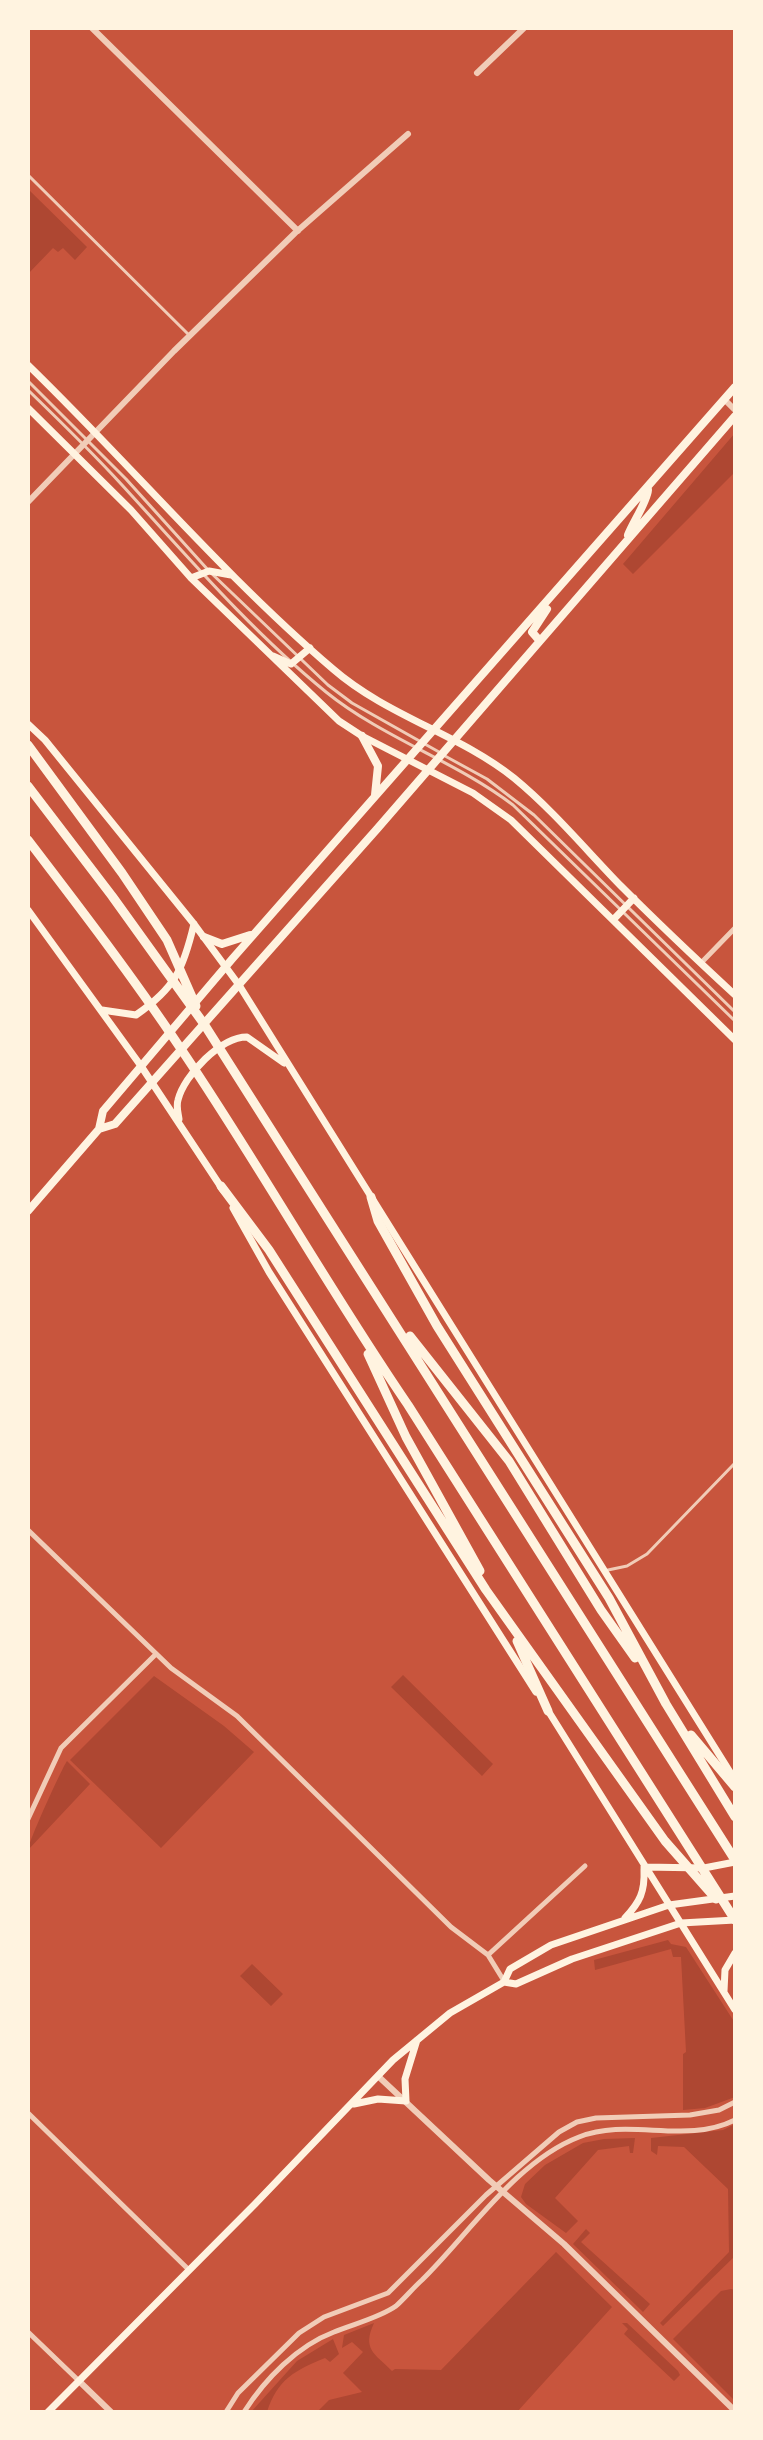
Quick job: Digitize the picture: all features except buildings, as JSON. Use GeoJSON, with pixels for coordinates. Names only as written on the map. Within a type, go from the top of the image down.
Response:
{"type":"FeatureCollection","features":[{"type":"Feature","properties":{"kind":"highway"},"geometry":{"type":"LineString","coordinates":[[28,745],[167,940],[204,1024]]}},
{"type":"Feature","properties":{"kind":"highway"},"geometry":{"type":"LineString","coordinates":[[28,786],[204,1024],[735,1861]]}},
{"type":"Feature","properties":{"kind":"highway"},"geometry":{"type":"LineString","coordinates":[[28,840],[133,980],[228,1121],[356,1329],[408,1405],[735,1921]]}},
{"type":"Feature","properties":{"kind":"highway"},"geometry":{"type":"LineString","coordinates":[[28,853],[57,879]]}},
{"type":"Feature","properties":{"kind":"highway"},"geometry":{"type":"LineString","coordinates":[[221,1186],[269,1250],[486,1590],[665,1841],[735,1921]]}},
{"type":"Feature","properties":{"kind":"highway"},"geometry":{"type":"LineString","coordinates":[[371,1197],[378,1221],[437,1326],[609,1598],[666,1704],[735,1817]]}},
{"type":"Feature","properties":{"kind":"highway"},"geometry":{"type":"LineString","coordinates":[[378,1295],[509,1461],[601,1610],[697,1743],[735,1787]]}},
{"type":"Feature","properties":{"kind":"highway"},"geometry":{"type":"LineString","coordinates":[[356,1329],[406,1437],[512,1629],[548,1711]]}},
{"type":"Feature","properties":{"kind":"main road"},"geometry":{"type":"LineString","coordinates":[[28,365],[96,431],[233,576],[310,648],[358,688],[516,779],[735,995]]}},
{"type":"Feature","properties":{"kind":"main road"},"geometry":{"type":"LineString","coordinates":[[28,1211],[99,1129],[103,1111],[255,933],[735,387]]}},
{"type":"Feature","properties":{"kind":"main road"},"geometry":{"type":"LineString","coordinates":[[28,408],[131,510],[191,578],[339,721],[473,793],[511,820],[735,1040]]}},
{"type":"Feature","properties":{"kind":"main road"},"geometry":{"type":"LineString","coordinates":[[99,1129],[115,1124],[239,985],[735,413]]}},
{"type":"Feature","properties":{"kind":"main road"},"geometry":{"type":"LineString","coordinates":[[624,543],[647,499],[648,489]]}},
{"type":"Feature","properties":{"kind":"main road"},"geometry":{"type":"LineString","coordinates":[[191,578],[205,572],[233,576]]}},
{"type":"Feature","properties":{"kind":"main road"},"geometry":{"type":"LineString","coordinates":[[539,640],[532,632],[560,588]]}},
{"type":"Feature","properties":{"kind":"main road"},"geometry":{"type":"LineString","coordinates":[[271,656],[288,663],[297,660],[310,648]]}},
{"type":"Feature","properties":{"kind":"main road"},"geometry":{"type":"LineString","coordinates":[[28,724],[45,740],[194,924],[239,985],[735,1780]]}},
{"type":"Feature","properties":{"kind":"main road"},"geometry":{"type":"LineString","coordinates":[[362,736],[378,766],[375,797]]}},
{"type":"Feature","properties":{"kind":"main road"},"geometry":{"type":"LineString","coordinates":[[613,920],[634,898]]}},
{"type":"Feature","properties":{"kind":"main road"},"geometry":{"type":"LineString","coordinates":[[28,910],[102,1010],[221,1186],[269,1272],[735,2010]]}},
{"type":"Feature","properties":{"kind":"main road"},"geometry":{"type":"LineString","coordinates":[[102,1010],[136,1015],[160,998],[178,978],[194,924]]}},
{"type":"Feature","properties":{"kind":"main road"},"geometry":{"type":"LineString","coordinates":[[204,937],[228,944],[255,933]]}},
{"type":"Feature","properties":{"kind":"main road"},"geometry":{"type":"LineString","coordinates":[[181,1126],[177,1109],[181,1091],[201,1064],[229,1039],[247,1037],[289,1067]]}},
{"type":"Feature","properties":{"kind":"main road"},"geometry":{"type":"LineString","coordinates":[[644,1867],[704,1868],[735,1861]]}},
{"type":"Feature","properties":{"kind":"main road"},"geometry":{"type":"LineString","coordinates":[[623,1921],[645,1891],[644,1867]]}},
{"type":"Feature","properties":{"kind":"main road"},"geometry":{"type":"LineString","coordinates":[[504,1982],[510,1969],[551,1945],[669,1905],[735,1896]]}},
{"type":"Feature","properties":{"kind":"main road"},"geometry":{"type":"LineString","coordinates":[[48,2412],[418,2038],[468,2001],[504,1982],[516,1984],[604,1947],[681,1923],[735,1921]]}},
{"type":"Feature","properties":{"kind":"main road"},"geometry":{"type":"LineString","coordinates":[[724,1993],[725,1970],[735,1953]]}},
{"type":"Feature","properties":{"kind":"main road"},"geometry":{"type":"LineString","coordinates":[[352,2104],[378,2099],[406,2101],[408,2065],[418,2038]]}},
{"type":"Feature","properties":{"kind":"street"},"geometry":{"type":"LineString","coordinates":[[92,28],[298,231]]}},
{"type":"Feature","properties":{"kind":"street"},"geometry":{"type":"LineString","coordinates":[[477,73],[524,28]]}},
{"type":"Feature","properties":{"kind":"street"},"geometry":{"type":"LineString","coordinates":[[28,502],[298,231],[408,134]]}},
{"type":"Feature","properties":{"kind":"street"},"geometry":{"type":"LineString","coordinates":[[724,399],[735,413]]}},
{"type":"Feature","properties":{"kind":"street"},"geometry":{"type":"LineString","coordinates":[[701,963],[735,928]]}},
{"type":"Feature","properties":{"kind":"street"},"geometry":{"type":"LineString","coordinates":[[28,1530],[156,1654],[237,1716],[451,1927],[488,1955],[504,1982]]}},
{"type":"Feature","properties":{"kind":"street"},"geometry":{"type":"LineString","coordinates":[[28,1819],[61,1748],[156,1654]]}},
{"type":"Feature","properties":{"kind":"street"},"geometry":{"type":"LineString","coordinates":[[488,1955],[585,1866]]}},
{"type":"Feature","properties":{"kind":"street"},"geometry":{"type":"LineString","coordinates":[[379,2077],[503,2193],[564,2244],[735,2411]]}},
{"type":"Feature","properties":{"kind":"street"},"geometry":{"type":"LineString","coordinates":[[226,2412],[238,2393],[299,2333],[324,2317],[388,2293],[495,2185],[549,2139],[577,2122],[610,2116],[690,2115],[719,2110],[735,2102]]}},
{"type":"Feature","properties":{"kind":"street"},"geometry":{"type":"LineString","coordinates":[[28,2113],[189,2270]]}},
{"type":"Feature","properties":{"kind":"street"},"geometry":{"type":"LineString","coordinates":[[641,2115],[641,2130]]}},
{"type":"Feature","properties":{"kind":"street"},"geometry":{"type":"LineString","coordinates":[[244,2412],[279,2369],[317,2339],[395,2307],[503,2193],[551,2152],[578,2137],[599,2131],[698,2131],[735,2120]]}},
{"type":"Feature","properties":{"kind":"street"},"geometry":{"type":"LineString","coordinates":[[28,2332],[111,2412]]}},
{"type":"Feature","properties":{"kind":"lane"},"geometry":{"type":"LineString","coordinates":[[28,175],[190,336]]}},
{"type":"Feature","properties":{"kind":"lane"},"geometry":{"type":"LineString","coordinates":[[28,381],[205,572],[297,660],[352,703],[513,805],[735,1012]]}},
{"type":"Feature","properties":{"kind":"lane"},"geometry":{"type":"LineString","coordinates":[[28,390],[85,442]]}},
{"type":"Feature","properties":{"kind":"lane"},"geometry":{"type":"LineString","coordinates":[[624,909],[735,1021]]}},
{"type":"Feature","properties":{"kind":"lane"},"geometry":{"type":"LineString","coordinates":[[604,1571],[627,1566],[647,1554],[735,1463]]}},
{"type":"Feature","properties":{"kind":"shaded area"},"geometry":{"type":"Polygon","coordinates":[[[28,189],[87,247],[75,260],[63,248],[58,252],[53,248],[28,274],[28,189]]]}},
{"type":"Feature","properties":{"kind":"shaded area"},"geometry":{"type":"Polygon","coordinates":[[[735,433],[735,472],[633,574],[623,564],[735,433]]]}},
{"type":"Feature","properties":{"kind":"shaded area"},"geometry":{"type":"Polygon","coordinates":[[[403,1675],[493,1764],[482,1776],[391,1687],[403,1675]]]}},
{"type":"Feature","properties":{"kind":"shaded area"},"geometry":{"type":"Polygon","coordinates":[[[154,1676],[224,1726],[254,1752],[161,1848],[70,1760],[154,1676]]]}},
{"type":"Feature","properties":{"kind":"shaded area"},"geometry":{"type":"Polygon","coordinates":[[[67,1761],[90,1784],[28,1850],[45,1806],[67,1761]]]}},
{"type":"Feature","properties":{"kind":"shaded area"},"geometry":{"type":"Polygon","coordinates":[[[668,1940],[671,1944],[686,1947],[735,2023],[735,2097],[705,2108],[683,2110],[683,2054],[686,2052],[681,1957],[673,1957],[671,1949],[595,1970],[594,1960],[668,1940]]]}},
{"type":"Feature","properties":{"kind":"shaded area"},"geometry":{"type":"Polygon","coordinates":[[[252,1964],[283,1994],[271,2006],[240,1976],[252,1964]]]}},
{"type":"Feature","properties":{"kind":"shaded area"},"geometry":{"type":"Polygon","coordinates":[[[735,2124],[735,2256],[663,2326],[660,2323],[729,2252],[728,2189],[684,2147],[658,2146],[657,2155],[651,2151],[651,2138],[723,2130],[735,2124]]]}},
{"type":"Feature","properties":{"kind":"shaded area"},"geometry":{"type":"Polygon","coordinates":[[[635,2138],[633,2153],[630,2153],[629,2146],[598,2150],[555,2198],[578,2221],[566,2233],[521,2197],[525,2184],[545,2165],[583,2143],[635,2138]]]}},
{"type":"Feature","properties":{"kind":"shaded area"},"geometry":{"type":"Polygon","coordinates":[[[586,2229],[590,2233],[581,2242],[650,2304],[643,2312],[573,2244],[586,2229]]]}},
{"type":"Feature","properties":{"kind":"shaded area"},"geometry":{"type":"Polygon","coordinates":[[[556,2252],[612,2307],[517,2412],[317,2412],[329,2400],[362,2392],[343,2373],[363,2352],[352,2342],[342,2348],[344,2335],[374,2323],[370,2345],[375,2355],[392,2371],[441,2370],[556,2252]]]}},
{"type":"Feature","properties":{"kind":"shaded area"},"geometry":{"type":"Polygon","coordinates":[[[735,2290],[735,2401],[673,2339],[721,2291],[735,2290]]]}},
{"type":"Feature","properties":{"kind":"shaded area"},"geometry":{"type":"Polygon","coordinates":[[[622,2323],[627,2323],[678,2371],[680,2375],[674,2381],[624,2334],[628,2329],[622,2323]]]}},
{"type":"Feature","properties":{"kind":"shaded area"},"geometry":{"type":"Polygon","coordinates":[[[333,2339],[339,2354],[330,2362],[325,2358],[288,2378],[276,2392],[267,2412],[251,2412],[297,2361],[333,2339]]]}}]}
